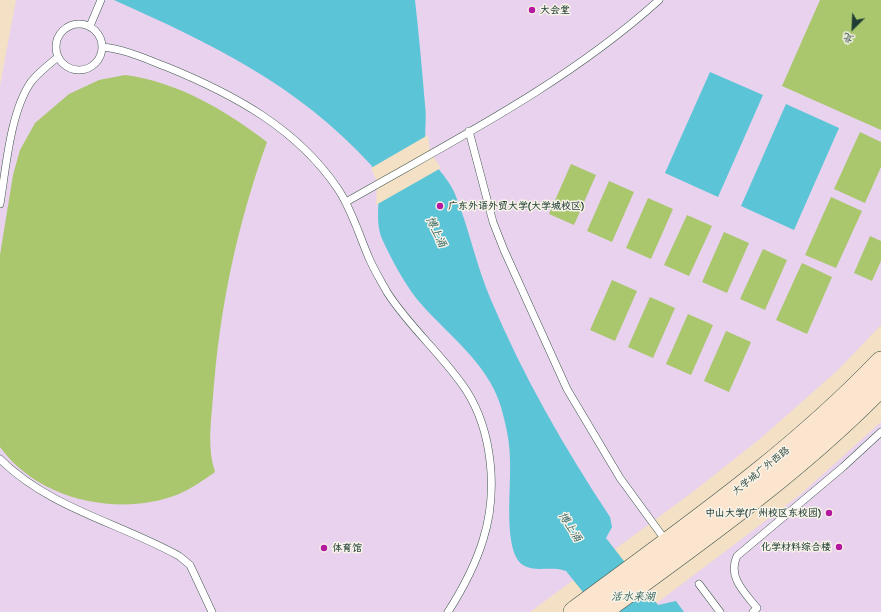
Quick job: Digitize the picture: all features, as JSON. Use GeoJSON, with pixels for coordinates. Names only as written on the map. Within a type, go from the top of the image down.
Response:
{"type":"FeatureCollection","features":[{"type":"Feature","properties":{"kind":"main road","name":"大学城广外西路"},"geometry":{"type":"LineString","coordinates":[[602,612],[820,422],[881,362]]}},
{"type":"Feature","properties":{"kind":"main road","name":"大学城广外西路"},"geometry":{"type":"LineString","coordinates":[[574,612],[672,550],[784,474],[831,434],[881,386]]}},
{"type":"Feature","properties":{"kind":"lane"},"geometry":{"type":"LineString","coordinates":[[346,202],[469,132],[576,66],[659,0]]}},
{"type":"Feature","properties":{"kind":"lane"},"geometry":{"type":"LineString","coordinates":[[90,26],[101,1]]}},
{"type":"Feature","properties":{"kind":"lane"},"geometry":{"type":"LineString","coordinates":[[74,24],[90,26],[98,33],[102,47],[99,58],[87,69],[70,68],[58,57],[56,41],[64,28],[74,24]]}},
{"type":"Feature","properties":{"kind":"lane"},"geometry":{"type":"LineString","coordinates":[[102,47],[127,52],[190,76],[227,94],[255,110],[280,128],[312,157],[333,182],[346,202],[370,261],[382,284],[466,390],[477,409],[484,427],[488,447],[490,481],[487,523],[478,555],[448,612]]}},
{"type":"Feature","properties":{"kind":"lane"},"geometry":{"type":"LineString","coordinates":[[0,204],[14,124],[21,101],[31,82],[58,57]]}},
{"type":"Feature","properties":{"kind":"lane"},"geometry":{"type":"LineString","coordinates":[[469,132],[494,222],[504,250],[567,389],[620,478],[672,550]]}},
{"type":"Feature","properties":{"kind":"lane"},"geometry":{"type":"LineString","coordinates":[[753,612],[757,608],[738,583],[734,574],[734,564],[737,556],[843,467],[881,432]]}},
{"type":"Feature","properties":{"kind":"lane"},"geometry":{"type":"LineString","coordinates":[[0,459],[12,471],[35,488],[182,558],[192,569],[212,612]]}},
{"type":"Feature","properties":{"kind":"lane"},"geometry":{"type":"LineString","coordinates":[[698,584],[720,612]]}},
{"type":"Feature","properties":{"kind":"shaded area","name":"广东外语外贸大学(大学城校区)"},"geometry":{"type":"Polygon","coordinates":[[[16,0],[881,0],[881,325],[838,370],[761,438],[694,491],[530,612],[0,612],[0,86],[16,0]]]}},
{"type":"Feature","properties":{"kind":"shaded area","name":"中山大学(广州校区东校园)"},"geometry":{"type":"Polygon","coordinates":[[[881,422],[881,612],[645,612],[801,494],[881,422]]]}},
{"type":"Feature","properties":{"kind":"green space"},"geometry":{"type":"Polygon","coordinates":[[[820,0],[881,0],[881,130],[782,86],[820,0]]]}},
{"type":"Feature","properties":{"kind":"green space"},"geometry":{"type":"Polygon","coordinates":[[[125,75],[164,84],[200,99],[235,119],[267,142],[256,173],[238,236],[225,300],[216,364],[211,425],[210,444],[215,472],[198,484],[179,494],[156,501],[131,504],[106,504],[81,499],[58,491],[36,480],[16,465],[0,447],[0,255],[13,175],[20,150],[35,123],[69,94],[99,80],[125,75]]]}},
{"type":"Feature","properties":{"kind":"green space"},"geometry":{"type":"Polygon","coordinates":[[[860,132],[881,142],[881,167],[865,203],[834,189],[860,132]]]}},
{"type":"Feature","properties":{"kind":"green space"},"geometry":{"type":"Polygon","coordinates":[[[571,164],[596,175],[574,225],[549,214],[571,164]]]}},
{"type":"Feature","properties":{"kind":"green space"},"geometry":{"type":"Polygon","coordinates":[[[609,181],[634,192],[612,242],[587,231],[609,181]]]}},
{"type":"Feature","properties":{"kind":"green space"},"geometry":{"type":"Polygon","coordinates":[[[831,197],[862,211],[836,268],[805,255],[831,197]]]}},
{"type":"Feature","properties":{"kind":"green space"},"geometry":{"type":"Polygon","coordinates":[[[648,198],[673,209],[651,259],[626,248],[648,198]]]}},
{"type":"Feature","properties":{"kind":"green space"},"geometry":{"type":"Polygon","coordinates":[[[687,215],[712,226],[689,276],[664,265],[687,215]]]}},
{"type":"Feature","properties":{"kind":"green space"},"geometry":{"type":"Polygon","coordinates":[[[724,232],[749,243],[727,293],[702,282],[724,232]]]}},
{"type":"Feature","properties":{"kind":"green space"},"geometry":{"type":"Polygon","coordinates":[[[870,236],[881,241],[881,261],[872,281],[854,273],[870,236]]]}},
{"type":"Feature","properties":{"kind":"green space"},"geometry":{"type":"Polygon","coordinates":[[[763,249],[787,260],[765,310],[740,299],[763,249]]]}},
{"type":"Feature","properties":{"kind":"green space"},"geometry":{"type":"Polygon","coordinates":[[[802,263],[832,277],[807,334],[776,320],[802,263]]]}},
{"type":"Feature","properties":{"kind":"green space"},"geometry":{"type":"Polygon","coordinates":[[[612,280],[637,291],[615,341],[590,330],[612,280]]]}},
{"type":"Feature","properties":{"kind":"green space"},"geometry":{"type":"Polygon","coordinates":[[[650,297],[675,308],[653,358],[628,347],[650,297]]]}},
{"type":"Feature","properties":{"kind":"green space"},"geometry":{"type":"Polygon","coordinates":[[[688,314],[713,325],[691,375],[666,364],[688,314]]]}},
{"type":"Feature","properties":{"kind":"green space"},"geometry":{"type":"Polygon","coordinates":[[[726,331],[751,342],[729,392],[704,381],[726,331]]]}},
{"type":"Feature","properties":{"kind":"water"},"geometry":{"type":"Polygon","coordinates":[[[114,0],[415,0],[426,110],[426,145],[431,158],[448,181],[455,194],[486,287],[503,328],[546,412],[610,517],[612,527],[606,538],[658,605],[676,601],[684,612],[599,612],[566,571],[560,569],[539,569],[526,567],[520,563],[513,548],[511,536],[509,510],[510,454],[505,420],[501,407],[495,391],[476,362],[416,298],[394,263],[383,241],[380,231],[378,222],[378,183],[376,174],[371,165],[343,136],[313,111],[252,69],[185,33],[114,0]]]}},
{"type":"Feature","properties":{"kind":"water"},"geometry":{"type":"Polygon","coordinates":[[[710,72],[763,95],[718,197],[665,173],[710,72]]]}},
{"type":"Feature","properties":{"kind":"water"},"geometry":{"type":"Polygon","coordinates":[[[786,104],[839,128],[794,230],[741,206],[786,104]]]}},
{"type":"Feature","properties":{"kind":"pier"},"geometry":{"type":"Polygon","coordinates":[[[428,135],[430,152],[441,168],[376,205],[377,182],[371,168],[428,135]]]}},
{"type":"Feature","properties":{"kind":"place","name":"大会堂"},"geometry":{"type":"Point","coordinates":[532,10]}},
{"type":"Feature","properties":{"kind":"place","name":"广东外语外贸大学(大学城校区)"},"geometry":{"type":"Point","coordinates":[440,206]}},
{"type":"Feature","properties":{"kind":"place","name":"中山大学(广州校区东校园)"},"geometry":{"type":"Point","coordinates":[829,513]}},
{"type":"Feature","properties":{"kind":"place","name":"化学材料综合楼"},"geometry":{"type":"Point","coordinates":[839,547]}},
{"type":"Feature","properties":{"kind":"place","name":"体育馆"},"geometry":{"type":"Point","coordinates":[324,548]}},
{"type":"Feature","properties":{"kind":"water label","name":"博上涌"},"geometry":{"type":"Point","coordinates":[436,232]}},
{"type":"Feature","properties":{"kind":"water label","name":"博上涌"},"geometry":{"type":"Point","coordinates":[570,527]}},
{"type":"Feature","properties":{"kind":"water label","name":"活水来湖"},"geometry":{"type":"Point","coordinates":[633,597]}}]}
